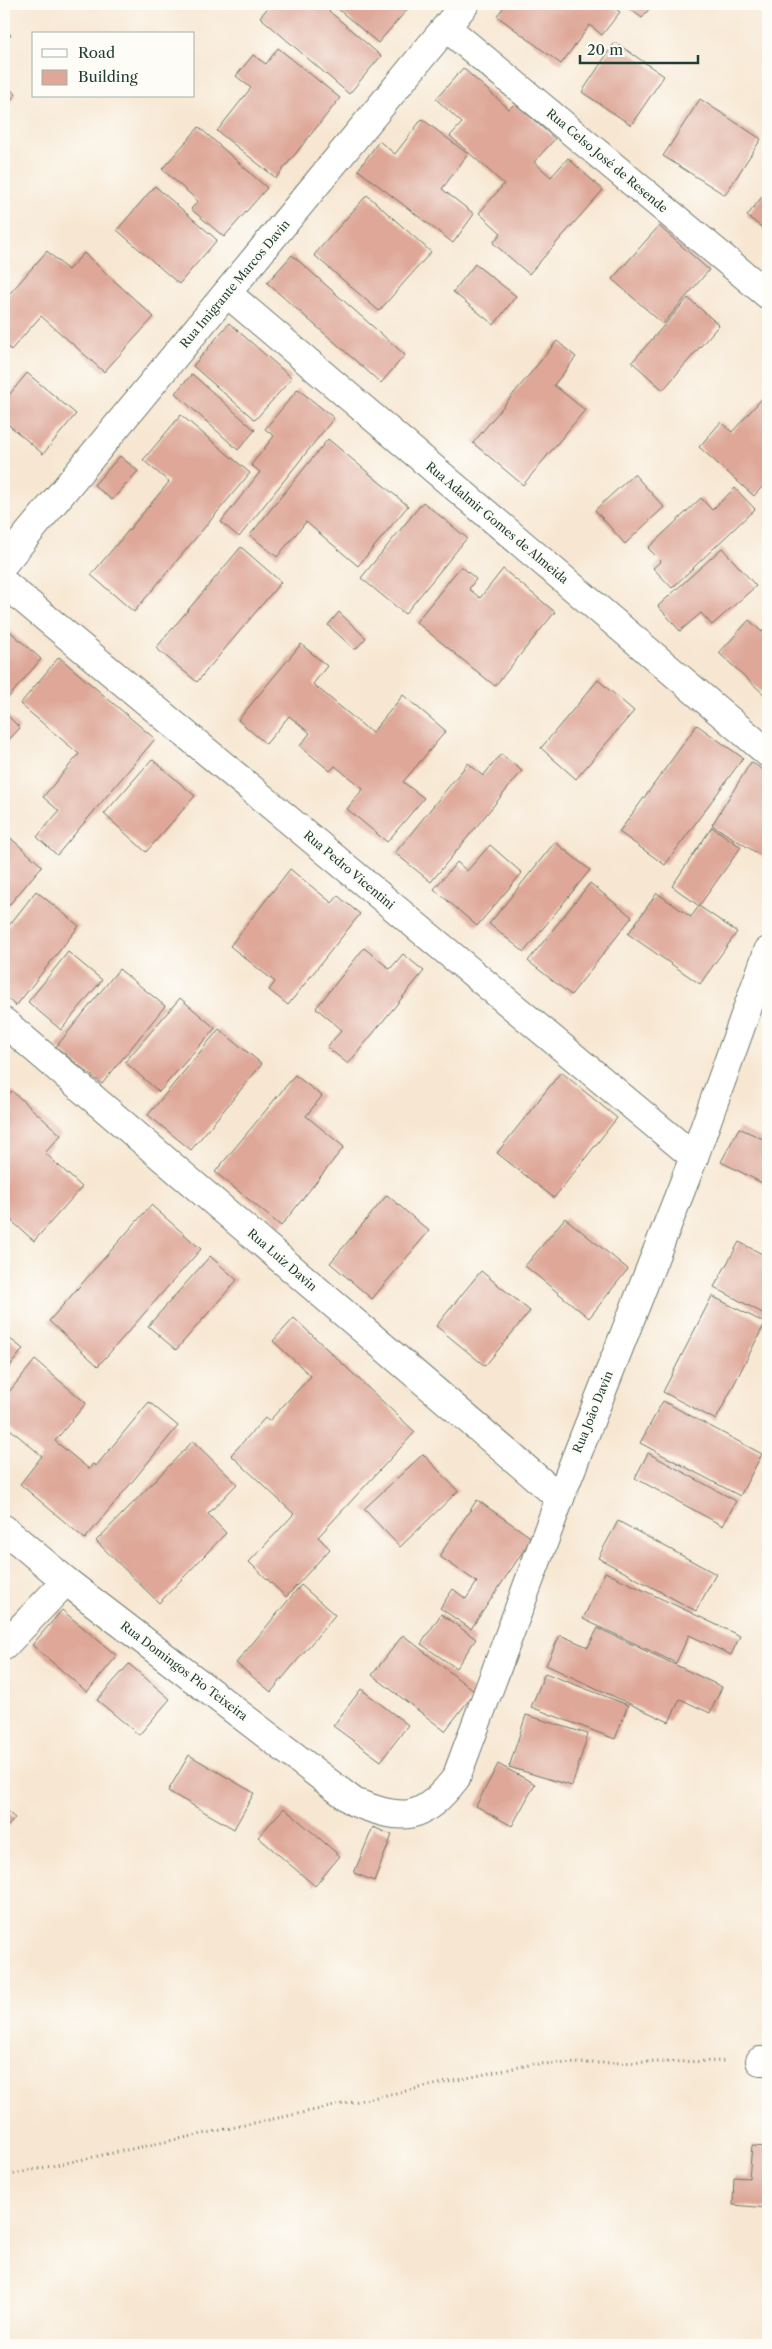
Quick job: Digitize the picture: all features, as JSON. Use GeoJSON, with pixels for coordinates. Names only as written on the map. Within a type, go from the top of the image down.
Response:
{"type":"FeatureCollection","features":[{"type":"Feature","properties":{"kind":"street","name":"Rua Imigrante Marcos Davin"},"geometry":{"type":"LineString","coordinates":[[4,563],[465,4]]}},
{"type":"Feature","properties":{"kind":"street","name":"Rua Celso José de Resende"},"geometry":{"type":"LineString","coordinates":[[447,28],[768,295]]}},
{"type":"Feature","properties":{"kind":"street","name":"Rua Adalmir Gomes de Almeida"},"geometry":{"type":"LineString","coordinates":[[227,293],[768,752]]}},
{"type":"Feature","properties":{"kind":"street","name":"Rua Pedro Vicentini"},"geometry":{"type":"LineString","coordinates":[[4,583],[694,1157]]}},
{"type":"Feature","properties":{"kind":"street","name":"Rua João Davin"},"geometry":{"type":"LineString","coordinates":[[369,1808],[408,1815],[422,1812],[440,1798],[456,1778],[560,1498],[694,1157],[768,952]]}},
{"type":"Feature","properties":{"kind":"street","name":"Rua Luiz Davin"},"geometry":{"type":"LineString","coordinates":[[4,1022],[560,1498]]}},
{"type":"Feature","properties":{"kind":"street","name":"Rua Domingos Pio Teixeira"},"geometry":{"type":"LineString","coordinates":[[4,1529],[66,1581],[340,1792],[354,1802],[369,1808]]}},
{"type":"Feature","properties":{"kind":"street"},"geometry":{"type":"LineString","coordinates":[[4,1646],[66,1581]]}},
{"type":"Feature","properties":{"kind":"path"},"geometry":{"type":"LineString","coordinates":[[4,2176],[533,2064],[764,2061]]}},
{"type":"Feature","properties":{"kind":"building"},"geometry":{"type":"Polygon","coordinates":[[[271,4],[321,4],[381,56],[349,94],[260,17],[271,4]]]}},
{"type":"Feature","properties":{"kind":"building"},"geometry":{"type":"Polygon","coordinates":[[[332,4],[412,4],[378,43],[332,4]]]}},
{"type":"Feature","properties":{"kind":"building"},"geometry":{"type":"Polygon","coordinates":[[[506,4],[609,4],[620,12],[602,35],[590,25],[561,64],[497,16],[506,4]]]}},
{"type":"Feature","properties":{"kind":"building"},"geometry":{"type":"Polygon","coordinates":[[[623,4],[653,4],[642,18],[623,4]]]}},
{"type":"Feature","properties":{"kind":"building"},"geometry":{"type":"Polygon","coordinates":[[[4,29],[11,35],[4,45],[4,29]]]}},
{"type":"Feature","properties":{"kind":"building"},"geometry":{"type":"Polygon","coordinates":[[[615,42],[664,76],[631,125],[582,92],[615,42]]]}},
{"type":"Feature","properties":{"kind":"building"},"geometry":{"type":"Polygon","coordinates":[[[278,48],[340,98],[276,178],[217,131],[251,88],[236,76],[253,55],[266,64],[278,48]]]}},
{"type":"Feature","properties":{"kind":"building"},"geometry":{"type":"Polygon","coordinates":[[[463,68],[509,109],[515,103],[555,139],[534,162],[551,177],[568,158],[603,190],[529,274],[493,243],[501,233],[479,213],[504,184],[450,136],[462,123],[436,99],[463,68]]]}},
{"type":"Feature","properties":{"kind":"building"},"geometry":{"type":"Polygon","coordinates":[[[4,85],[16,94],[4,109],[4,85]]]}},
{"type":"Feature","properties":{"kind":"building"},"geometry":{"type":"Polygon","coordinates":[[[700,99],[761,139],[725,195],[663,156],[700,99]]]}},
{"type":"Feature","properties":{"kind":"building"},"geometry":{"type":"Polygon","coordinates":[[[422,119],[468,154],[442,189],[474,214],[453,243],[358,170],[379,141],[395,154],[422,119]]]}},
{"type":"Feature","properties":{"kind":"building"},"geometry":{"type":"Polygon","coordinates":[[[199,127],[267,188],[224,237],[191,209],[198,201],[162,169],[199,127]]]}},
{"type":"Feature","properties":{"kind":"building"},"geometry":{"type":"Polygon","coordinates":[[[155,186],[217,240],[179,284],[117,230],[155,186]]]}},
{"type":"Feature","properties":{"kind":"building"},"geometry":{"type":"Polygon","coordinates":[[[768,189],[768,232],[747,216],[768,189]]]}},
{"type":"Feature","properties":{"kind":"building"},"geometry":{"type":"Polygon","coordinates":[[[367,195],[431,252],[379,311],[314,255],[367,195]]]}},
{"type":"Feature","properties":{"kind":"building"},"geometry":{"type":"Polygon","coordinates":[[[659,226],[709,270],[663,324],[612,279],[659,226]]]}},
{"type":"Feature","properties":{"kind":"building"},"geometry":{"type":"Polygon","coordinates":[[[47,251],[68,270],[84,253],[154,317],[104,372],[41,316],[11,350],[4,343],[4,300],[47,251]]]}},
{"type":"Feature","properties":{"kind":"building"},"geometry":{"type":"Polygon","coordinates":[[[292,255],[405,355],[381,383],[267,283],[292,255]]]}},
{"type":"Feature","properties":{"kind":"building"},"geometry":{"type":"Polygon","coordinates":[[[475,264],[516,296],[494,325],[453,292],[475,264]]]}},
{"type":"Feature","properties":{"kind":"building"},"geometry":{"type":"Polygon","coordinates":[[[688,298],[719,325],[663,390],[632,362],[688,298]]]}},
{"type":"Feature","properties":{"kind":"building"},"geometry":{"type":"Polygon","coordinates":[[[229,323],[292,378],[255,420],[193,366],[229,323]]]}},
{"type":"Feature","properties":{"kind":"building"},"geometry":{"type":"Polygon","coordinates":[[[557,341],[576,357],[554,385],[585,410],[523,485],[473,443],[557,341]]]}},
{"type":"Feature","properties":{"kind":"building"},"geometry":{"type":"Polygon","coordinates":[[[27,373],[76,414],[43,454],[4,421],[4,401],[27,373]]]}},
{"type":"Feature","properties":{"kind":"building"},"geometry":{"type":"Polygon","coordinates":[[[192,374],[255,430],[238,450],[175,393],[192,374]]]}},
{"type":"Feature","properties":{"kind":"building"},"geometry":{"type":"Polygon","coordinates":[[[298,389],[334,418],[239,537],[221,522],[260,472],[251,465],[274,436],[265,429],[298,389]]]}},
{"type":"Feature","properties":{"kind":"building"},"geometry":{"type":"Polygon","coordinates":[[[768,392],[768,480],[754,496],[699,447],[721,422],[732,432],[768,392]]]}},
{"type":"Feature","properties":{"kind":"building"},"geometry":{"type":"Polygon","coordinates":[[[181,415],[250,473],[134,612],[91,575],[169,482],[143,460],[181,415]]]}},
{"type":"Feature","properties":{"kind":"building"},"geometry":{"type":"Polygon","coordinates":[[[328,439],[408,506],[358,566],[306,522],[277,557],[250,535],[328,439]]]}},
{"type":"Feature","properties":{"kind":"building"},"geometry":{"type":"Polygon","coordinates":[[[120,456],[138,471],[112,500],[94,485],[120,456]]]}},
{"type":"Feature","properties":{"kind":"building"},"geometry":{"type":"Polygon","coordinates":[[[634,474],[664,507],[625,544],[595,510],[634,474]]]}},
{"type":"Feature","properties":{"kind":"building"},"geometry":{"type":"Polygon","coordinates":[[[735,488],[755,509],[672,588],[653,568],[661,561],[648,548],[701,498],[712,510],[735,488]]]}},
{"type":"Feature","properties":{"kind":"building"},"geometry":{"type":"Polygon","coordinates":[[[423,502],[467,538],[405,614],[361,578],[423,502]]]}},
{"type":"Feature","properties":{"kind":"building"},"geometry":{"type":"Polygon","coordinates":[[[241,547],[281,582],[197,682],[156,648],[241,547]]]}},
{"type":"Feature","properties":{"kind":"building"},"geometry":{"type":"Polygon","coordinates":[[[722,548],[756,586],[712,625],[701,613],[680,631],[658,606],[722,548]]]}},
{"type":"Feature","properties":{"kind":"building"},"geometry":{"type":"Polygon","coordinates":[[[461,566],[476,579],[469,589],[480,598],[503,569],[555,612],[495,686],[416,622],[461,566]]]}},
{"type":"Feature","properties":{"kind":"building"},"geometry":{"type":"Polygon","coordinates":[[[339,612],[366,638],[355,650],[328,625],[339,612]]]}},
{"type":"Feature","properties":{"kind":"building"},"geometry":{"type":"Polygon","coordinates":[[[749,620],[762,632],[768,625],[768,698],[719,653],[749,620]]]}},
{"type":"Feature","properties":{"kind":"building"},"geometry":{"type":"Polygon","coordinates":[[[4,626],[41,659],[8,698],[4,694],[4,626]]]}},
{"type":"Feature","properties":{"kind":"building"},"geometry":{"type":"Polygon","coordinates":[[[301,644],[327,666],[313,684],[372,733],[403,695],[446,731],[403,782],[424,798],[387,842],[347,809],[363,789],[335,766],[330,771],[300,746],[310,733],[289,716],[266,744],[238,720],[301,644]]]}},
{"type":"Feature","properties":{"kind":"building"},"geometry":{"type":"Polygon","coordinates":[[[59,657],[155,739],[57,855],[37,837],[59,811],[43,797],[79,754],[20,704],[59,657]]]}},
{"type":"Feature","properties":{"kind":"building"},"geometry":{"type":"Polygon","coordinates":[[[598,680],[634,711],[576,779],[541,748],[598,680]]]}},
{"type":"Feature","properties":{"kind":"building"},"geometry":{"type":"Polygon","coordinates":[[[4,712],[20,728],[4,745],[4,712]]]}},
{"type":"Feature","properties":{"kind":"building"},"geometry":{"type":"Polygon","coordinates":[[[697,725],[743,758],[665,865],[619,832],[697,725]]]}},
{"type":"Feature","properties":{"kind":"building"},"geometry":{"type":"Polygon","coordinates":[[[501,754],[522,771],[431,882],[395,853],[468,763],[483,776],[501,754]]]}},
{"type":"Feature","properties":{"kind":"building"},"geometry":{"type":"Polygon","coordinates":[[[152,759],[195,796],[146,852],[104,814],[152,759]]]}},
{"type":"Feature","properties":{"kind":"building"},"geometry":{"type":"Polygon","coordinates":[[[751,762],[768,773],[766,797],[768,798],[768,852],[765,858],[712,825],[751,762]]]}},
{"type":"Feature","properties":{"kind":"building"},"geometry":{"type":"Polygon","coordinates":[[[712,827],[741,847],[699,906],[672,886],[712,827]]]}},
{"type":"Feature","properties":{"kind":"building"},"geometry":{"type":"Polygon","coordinates":[[[6,834],[42,866],[4,911],[4,837],[6,834]]]}},
{"type":"Feature","properties":{"kind":"building"},"geometry":{"type":"Polygon","coordinates":[[[555,842],[590,870],[524,952],[489,924],[555,842]]]}},
{"type":"Feature","properties":{"kind":"building"},"geometry":{"type":"Polygon","coordinates":[[[490,845],[522,873],[477,926],[434,889],[457,862],[467,871],[490,845]]]}},
{"type":"Feature","properties":{"kind":"building"},"geometry":{"type":"Polygon","coordinates":[[[290,869],[332,903],[338,896],[360,914],[288,1005],[269,990],[275,982],[230,946],[290,869]]]}},
{"type":"Feature","properties":{"kind":"building"},"geometry":{"type":"Polygon","coordinates":[[[590,883],[632,917],[571,995],[528,961],[590,883]]]}},
{"type":"Feature","properties":{"kind":"building"},"geometry":{"type":"Polygon","coordinates":[[[36,891],[79,926],[16,1006],[4,996],[4,932],[36,891]]]}},
{"type":"Feature","properties":{"kind":"building"},"geometry":{"type":"Polygon","coordinates":[[[657,893],[691,917],[699,906],[737,932],[700,984],[628,934],[657,893]]]}},
{"type":"Feature","properties":{"kind":"building"},"geometry":{"type":"Polygon","coordinates":[[[364,948],[390,969],[403,954],[424,971],[348,1064],[327,1047],[342,1030],[316,1008],[364,948]]]}},
{"type":"Feature","properties":{"kind":"building"},"geometry":{"type":"Polygon","coordinates":[[[68,952],[102,980],[61,1030],[28,1002],[68,952]]]}},
{"type":"Feature","properties":{"kind":"building"},"geometry":{"type":"Polygon","coordinates":[[[119,969],[165,1006],[102,1084],[56,1047],[119,969]]]}},
{"type":"Feature","properties":{"kind":"building"},"geometry":{"type":"Polygon","coordinates":[[[180,998],[215,1028],[159,1092],[125,1062],[180,998]]]}},
{"type":"Feature","properties":{"kind":"building"},"geometry":{"type":"Polygon","coordinates":[[[219,1029],[262,1064],[191,1150],[148,1115],[219,1029]]]}},
{"type":"Feature","properties":{"kind":"building"},"geometry":{"type":"Polygon","coordinates":[[[561,1072],[617,1118],[554,1198],[497,1153],[561,1072]]]}},
{"type":"Feature","properties":{"kind":"building"},"geometry":{"type":"Polygon","coordinates":[[[295,1075],[322,1096],[306,1116],[344,1147],[281,1226],[215,1172],[295,1075]]]}},
{"type":"Feature","properties":{"kind":"building"},"geometry":{"type":"Polygon","coordinates":[[[12,1091],[61,1135],[45,1153],[82,1187],[34,1241],[4,1214],[4,1100],[12,1091]]]}},
{"type":"Feature","properties":{"kind":"building"},"geometry":{"type":"Polygon","coordinates":[[[739,1128],[765,1140],[768,1134],[768,1186],[721,1162],[739,1128]]]}},
{"type":"Feature","properties":{"kind":"building"},"geometry":{"type":"Polygon","coordinates":[[[387,1195],[429,1231],[372,1299],[330,1263],[387,1195]]]}},
{"type":"Feature","properties":{"kind":"building"},"geometry":{"type":"Polygon","coordinates":[[[151,1205],[201,1249],[98,1366],[49,1321],[151,1205]]]}},
{"type":"Feature","properties":{"kind":"building"},"geometry":{"type":"Polygon","coordinates":[[[565,1218],[628,1269],[589,1318],[525,1266],[565,1218]]]}},
{"type":"Feature","properties":{"kind":"building"},"geometry":{"type":"Polygon","coordinates":[[[739,1242],[768,1257],[768,1316],[714,1287],[739,1242]]]}},
{"type":"Feature","properties":{"kind":"building"},"geometry":{"type":"Polygon","coordinates":[[[210,1256],[237,1280],[176,1350],[148,1326],[210,1256]]]}},
{"type":"Feature","properties":{"kind":"building"},"geometry":{"type":"Polygon","coordinates":[[[481,1271],[530,1311],[485,1366],[436,1326],[481,1271]]]}},
{"type":"Feature","properties":{"kind":"building"},"geometry":{"type":"Polygon","coordinates":[[[712,1296],[765,1323],[716,1420],[663,1392],[712,1296]]]}},
{"type":"Feature","properties":{"kind":"building"},"geometry":{"type":"Polygon","coordinates":[[[294,1318],[415,1432],[318,1537],[330,1549],[286,1597],[249,1562],[294,1514],[231,1455],[265,1418],[269,1421],[311,1376],[273,1341],[294,1318]]]}},
{"type":"Feature","properties":{"kind":"building"},"geometry":{"type":"Polygon","coordinates":[[[4,1334],[23,1349],[4,1374],[4,1334]]]}},
{"type":"Feature","properties":{"kind":"building"},"geometry":{"type":"Polygon","coordinates":[[[35,1360],[86,1403],[55,1441],[89,1469],[93,1464],[96,1466],[149,1402],[178,1426],[85,1539],[20,1484],[42,1456],[4,1424],[4,1398],[35,1360]]]}},
{"type":"Feature","properties":{"kind":"building"},"geometry":{"type":"Polygon","coordinates":[[[663,1401],[762,1454],[740,1496],[640,1443],[663,1401]]]}},
{"type":"Feature","properties":{"kind":"building"},"geometry":{"type":"Polygon","coordinates":[[[193,1441],[237,1484],[208,1514],[226,1533],[159,1603],[96,1541],[193,1441]]]}},
{"type":"Feature","properties":{"kind":"building"},"geometry":{"type":"Polygon","coordinates":[[[648,1453],[736,1501],[723,1526],[635,1478],[648,1453]]]}},
{"type":"Feature","properties":{"kind":"building"},"geometry":{"type":"Polygon","coordinates":[[[423,1454],[458,1491],[400,1547],[364,1509],[423,1454]]]}},
{"type":"Feature","properties":{"kind":"building"},"geometry":{"type":"Polygon","coordinates":[[[477,1500],[532,1538],[471,1629],[440,1608],[453,1589],[466,1599],[477,1582],[439,1556],[477,1500]]]}},
{"type":"Feature","properties":{"kind":"building"},"geometry":{"type":"Polygon","coordinates":[[[618,1521],[716,1574],[696,1611],[598,1558],[618,1521]]]}},
{"type":"Feature","properties":{"kind":"building"},"geometry":{"type":"Polygon","coordinates":[[[605,1572],[740,1636],[731,1655],[689,1635],[676,1663],[583,1619],[605,1572]]]}},
{"type":"Feature","properties":{"kind":"building"},"geometry":{"type":"Polygon","coordinates":[[[301,1585],[335,1615],[271,1692],[236,1663],[301,1585]]]}},
{"type":"Feature","properties":{"kind":"building"},"geometry":{"type":"Polygon","coordinates":[[[62,1610],[117,1656],[87,1692],[32,1645],[62,1610]]]}},
{"type":"Feature","properties":{"kind":"building"},"geometry":{"type":"Polygon","coordinates":[[[441,1614],[476,1639],[456,1668],[421,1644],[441,1614]]]}},
{"type":"Feature","properties":{"kind":"building"},"geometry":{"type":"Polygon","coordinates":[[[598,1628],[722,1687],[710,1713],[680,1699],[669,1722],[546,1665],[560,1635],[588,1647],[598,1628]]]}},
{"type":"Feature","properties":{"kind":"building"},"geometry":{"type":"Polygon","coordinates":[[[403,1635],[475,1692],[445,1731],[372,1675],[403,1635]]]}},
{"type":"Feature","properties":{"kind":"building"},"geometry":{"type":"Polygon","coordinates":[[[129,1664],[170,1699],[139,1735],[97,1700],[129,1664]]]}},
{"type":"Feature","properties":{"kind":"building"},"geometry":{"type":"Polygon","coordinates":[[[545,1673],[628,1705],[615,1739],[531,1707],[545,1673]]]}},
{"type":"Feature","properties":{"kind":"building"},"geometry":{"type":"Polygon","coordinates":[[[361,1689],[408,1725],[381,1761],[333,1726],[361,1689]]]}},
{"type":"Feature","properties":{"kind":"building"},"geometry":{"type":"Polygon","coordinates":[[[526,1715],[588,1734],[572,1786],[509,1767],[526,1715]]]}},
{"type":"Feature","properties":{"kind":"building"},"geometry":{"type":"Polygon","coordinates":[[[189,1755],[254,1793],[234,1829],[168,1791],[189,1755]]]}},
{"type":"Feature","properties":{"kind":"building"},"geometry":{"type":"Polygon","coordinates":[[[498,1764],[535,1784],[512,1826],[476,1806],[498,1764]]]}},
{"type":"Feature","properties":{"kind":"building"},"geometry":{"type":"Polygon","coordinates":[[[284,1808],[340,1856],[315,1886],[258,1837],[284,1808]]]}},
{"type":"Feature","properties":{"kind":"building"},"geometry":{"type":"Polygon","coordinates":[[[4,1809],[15,1818],[4,1831],[4,1809]]]}},
{"type":"Feature","properties":{"kind":"building"},"geometry":{"type":"Polygon","coordinates":[[[373,1827],[392,1835],[374,1881],[354,1873],[373,1827]]]}},
{"type":"Feature","properties":{"kind":"building"},"geometry":{"type":"Polygon","coordinates":[[[752,2146],[768,2147],[768,2208],[733,2205],[734,2177],[749,2178],[752,2146]]]}}]}
